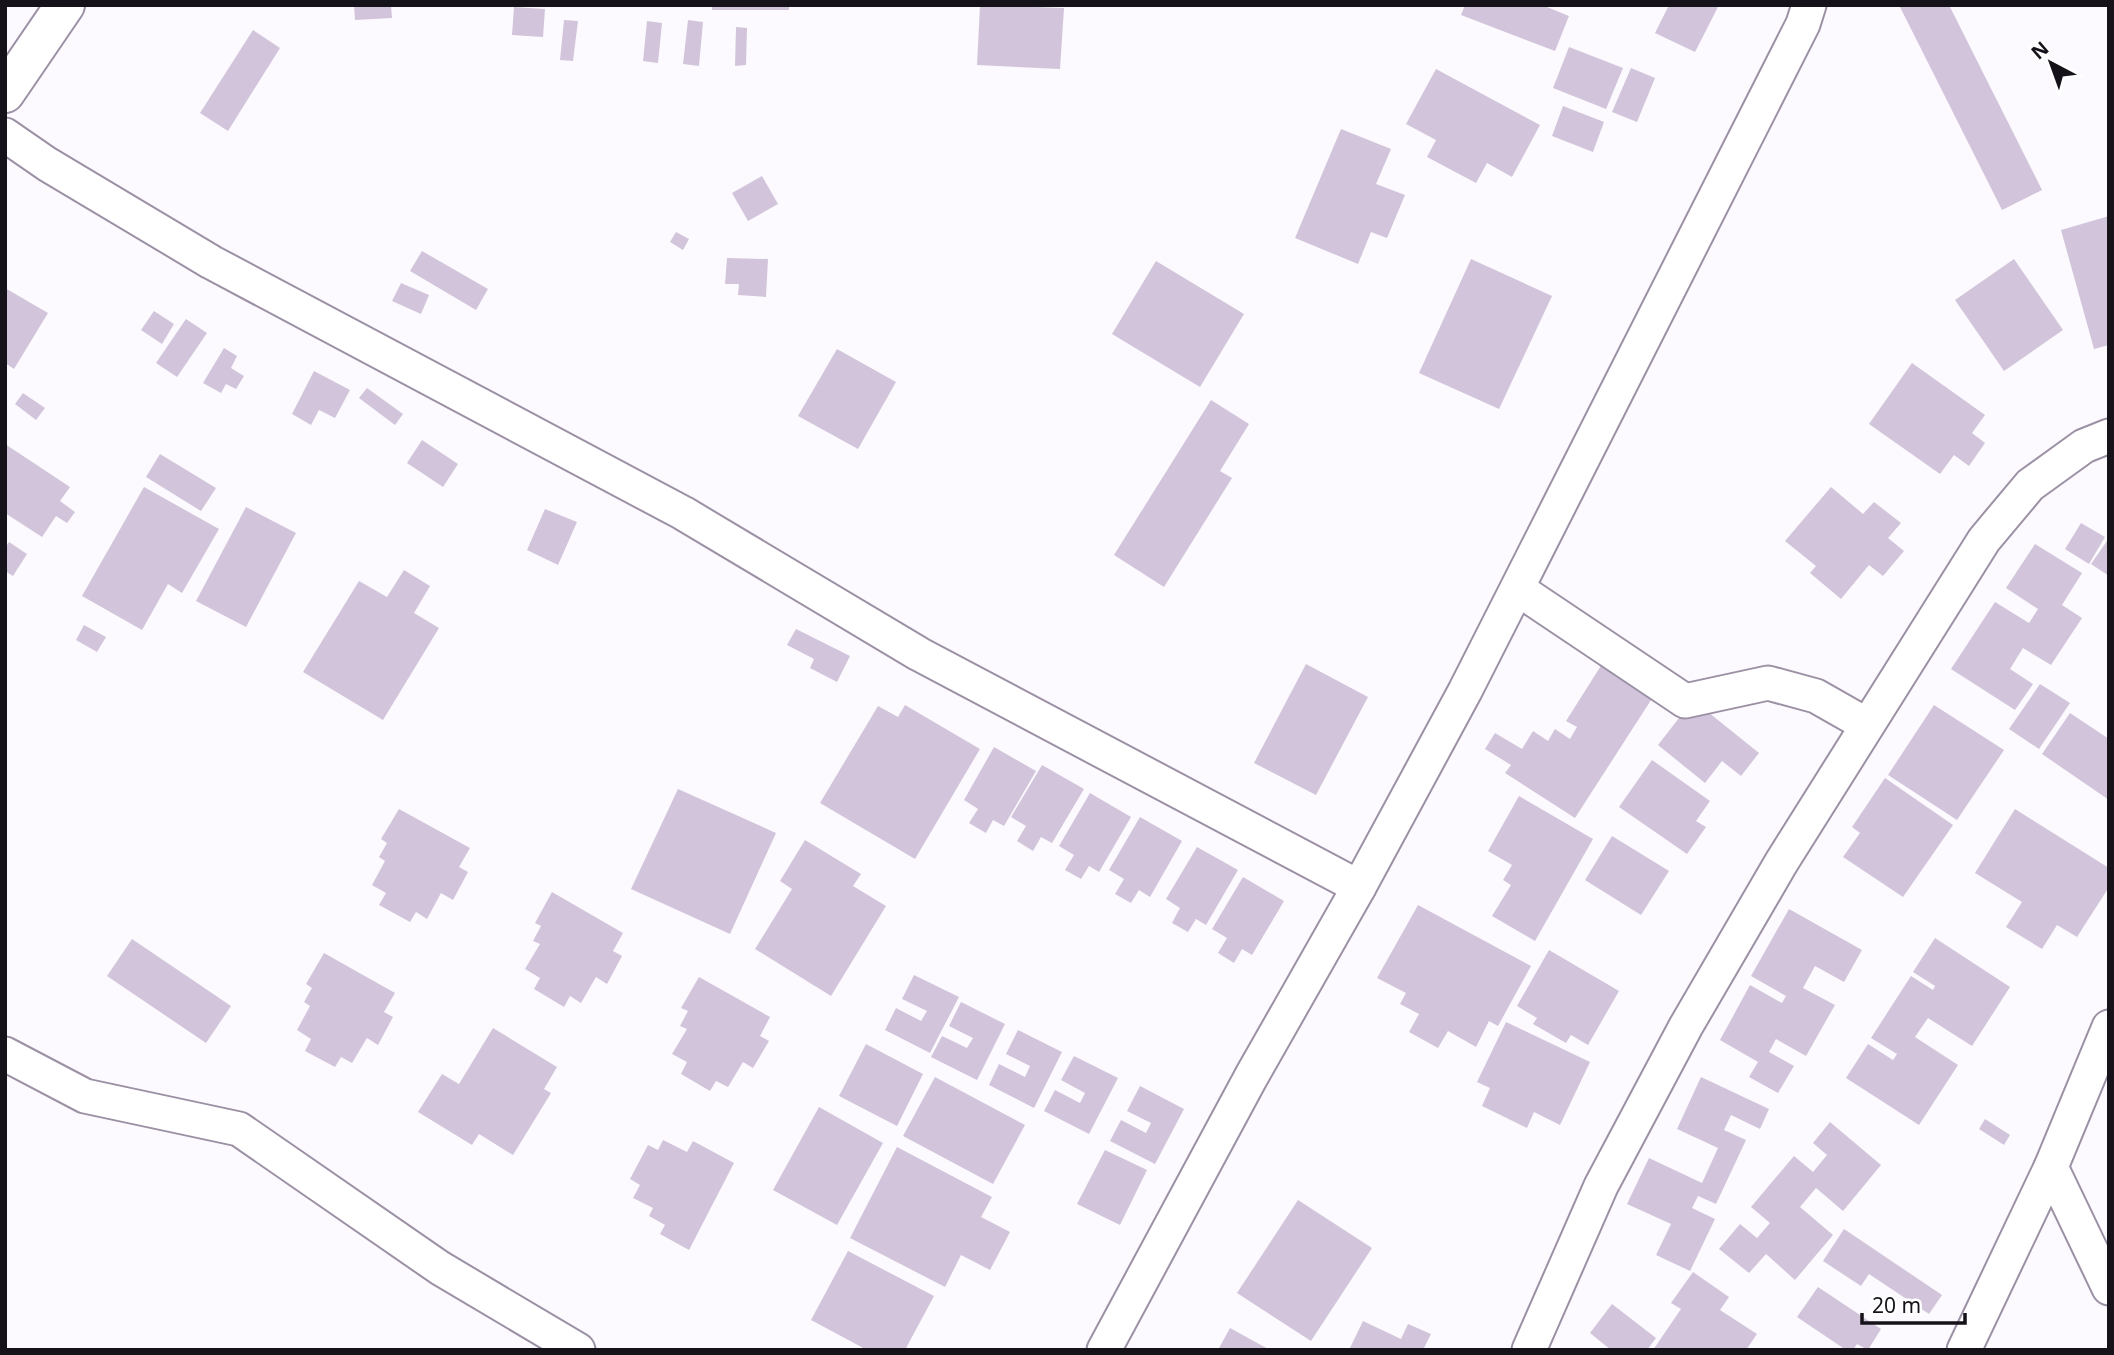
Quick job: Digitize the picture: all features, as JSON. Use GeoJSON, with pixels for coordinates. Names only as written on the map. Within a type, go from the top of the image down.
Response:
{"type":"FeatureCollection","features":[{"type":"Feature","properties":{"kind":"street"},"geometry":{"type":"LineString","coordinates":[[5,93],[65,5]]}},
{"type":"Feature","properties":{"kind":"street"},"geometry":{"type":"LineString","coordinates":[[1104,1350],[1251,1077],[1359,887],[1518,589],[1693,237],[1803,24],[1809,5]]}},
{"type":"Feature","properties":{"kind":"street"},"geometry":{"type":"LineString","coordinates":[[5,135],[47,164],[211,262],[682,513],[919,654],[1359,887]]}},
{"type":"Feature","properties":{"kind":"street"},"geometry":{"type":"LineString","coordinates":[[1529,1350],[1601,1186],[1686,1026],[1781,863],[1983,540],[2030,485],[2084,446],[2109,436]]}},
{"type":"Feature","properties":{"kind":"street"},"geometry":{"type":"LineString","coordinates":[[1518,589],[1685,701],[1768,683],[1816,696],[1867,725]]}},
{"type":"Feature","properties":{"kind":"street"},"geometry":{"type":"LineString","coordinates":[[1964,1350],[2051,1167],[2109,1027]]}},
{"type":"Feature","properties":{"kind":"street"},"geometry":{"type":"LineString","coordinates":[[5,1054],[85,1096],[239,1129],[440,1268],[578,1350]]}},
{"type":"Feature","properties":{"kind":"street"},"geometry":{"type":"LineString","coordinates":[[2051,1167],[2109,1288]]}},
{"type":"Feature","properties":{"kind":"building"},"geometry":{"type":"Polygon","coordinates":[[[354,5],[391,5],[392,18],[355,20],[354,5]]]}},
{"type":"Feature","properties":{"kind":"building"},"geometry":{"type":"Polygon","coordinates":[[[712,5],[789,5],[789,10],[712,10],[712,5]]]}},
{"type":"Feature","properties":{"kind":"building"},"geometry":{"type":"Polygon","coordinates":[[[980,5],[1064,8],[1060,69],[977,65],[980,5]]]}},
{"type":"Feature","properties":{"kind":"building"},"geometry":{"type":"Polygon","coordinates":[[[1465,5],[1542,5],[1569,16],[1555,51],[1461,15],[1465,5]]]}},
{"type":"Feature","properties":{"kind":"building"},"geometry":{"type":"Polygon","coordinates":[[[1669,5],[1719,5],[1695,52],[1655,33],[1669,5]]]}},
{"type":"Feature","properties":{"kind":"building"},"geometry":{"type":"Polygon","coordinates":[[[1899,5],[1949,5],[2042,190],[2002,210],[1899,5]]]}},
{"type":"Feature","properties":{"kind":"building"},"geometry":{"type":"Polygon","coordinates":[[[514,7],[545,9],[543,37],[512,35],[514,7]]]}},
{"type":"Feature","properties":{"kind":"building"},"geometry":{"type":"Polygon","coordinates":[[[564,20],[578,21],[573,61],[560,60],[564,20]]]}},
{"type":"Feature","properties":{"kind":"building"},"geometry":{"type":"Polygon","coordinates":[[[688,20],[703,22],[699,66],[683,64],[688,20]]]}},
{"type":"Feature","properties":{"kind":"building"},"geometry":{"type":"Polygon","coordinates":[[[647,21],[662,23],[658,63],[643,61],[647,21]]]}},
{"type":"Feature","properties":{"kind":"building"},"geometry":{"type":"Polygon","coordinates":[[[736,27],[747,28],[746,65],[735,66],[736,27]]]}},
{"type":"Feature","properties":{"kind":"building"},"geometry":{"type":"Polygon","coordinates":[[[253,30],[280,48],[228,131],[200,113],[253,30]]]}},
{"type":"Feature","properties":{"kind":"building"},"geometry":{"type":"Polygon","coordinates":[[[1569,47],[1623,68],[1606,109],[1553,88],[1569,47]]]}},
{"type":"Feature","properties":{"kind":"building"},"geometry":{"type":"Polygon","coordinates":[[[1631,68],[1655,78],[1637,122],[1612,112],[1631,68]]]}},
{"type":"Feature","properties":{"kind":"building"},"geometry":{"type":"Polygon","coordinates":[[[1436,69],[1540,125],[1512,177],[1487,163],[1476,183],[1427,157],[1436,140],[1406,124],[1436,69]]]}},
{"type":"Feature","properties":{"kind":"building"},"geometry":{"type":"Polygon","coordinates":[[[1563,106],[1604,122],[1593,152],[1552,136],[1563,106]]]}},
{"type":"Feature","properties":{"kind":"building"},"geometry":{"type":"Polygon","coordinates":[[[1341,129],[1391,149],[1376,184],[1405,195],[1387,238],[1371,232],[1358,264],[1295,238],[1341,129]]]}},
{"type":"Feature","properties":{"kind":"building"},"geometry":{"type":"Polygon","coordinates":[[[762,176],[778,204],[748,221],[732,193],[762,176]]]}},
{"type":"Feature","properties":{"kind":"building"},"geometry":{"type":"Polygon","coordinates":[[[2109,216],[2109,345],[2094,349],[2061,230],[2109,216]]]}},
{"type":"Feature","properties":{"kind":"building"},"geometry":{"type":"Polygon","coordinates":[[[676,232],[689,239],[683,250],[670,242],[676,232]]]}},
{"type":"Feature","properties":{"kind":"building"},"geometry":{"type":"Polygon","coordinates":[[[422,251],[488,289],[476,310],[410,271],[422,251]]]}},
{"type":"Feature","properties":{"kind":"building"},"geometry":{"type":"Polygon","coordinates":[[[727,258],[768,259],[766,297],[738,295],[739,284],[725,284],[727,258]]]}},
{"type":"Feature","properties":{"kind":"building"},"geometry":{"type":"Polygon","coordinates":[[[1471,259],[1552,296],[1499,409],[1419,373],[1471,259]]]}},
{"type":"Feature","properties":{"kind":"building"},"geometry":{"type":"Polygon","coordinates":[[[2014,259],[2063,330],[2004,371],[1955,300],[2014,259]]]}},
{"type":"Feature","properties":{"kind":"building"},"geometry":{"type":"Polygon","coordinates":[[[1156,261],[1244,314],[1200,387],[1112,334],[1156,261]]]}},
{"type":"Feature","properties":{"kind":"building"},"geometry":{"type":"Polygon","coordinates":[[[401,283],[429,295],[421,314],[392,301],[401,283]]]}},
{"type":"Feature","properties":{"kind":"building"},"geometry":{"type":"Polygon","coordinates":[[[5,288],[48,313],[14,369],[5,363],[5,288]]]}},
{"type":"Feature","properties":{"kind":"building"},"geometry":{"type":"Polygon","coordinates":[[[154,311],[174,324],[162,344],[141,330],[154,311]]]}},
{"type":"Feature","properties":{"kind":"building"},"geometry":{"type":"Polygon","coordinates":[[[186,319],[207,333],[177,377],[156,363],[186,319]]]}},
{"type":"Feature","properties":{"kind":"building"},"geometry":{"type":"Polygon","coordinates":[[[224,348],[237,356],[231,368],[244,376],[236,389],[226,384],[221,393],[203,383],[224,348]]]}},
{"type":"Feature","properties":{"kind":"building"},"geometry":{"type":"Polygon","coordinates":[[[837,349],[896,382],[858,449],[798,416],[837,349]]]}},
{"type":"Feature","properties":{"kind":"building"},"geometry":{"type":"Polygon","coordinates":[[[1912,363],[1985,415],[1972,433],[1985,443],[1969,466],[1954,455],[1940,474],[1869,424],[1912,363]]]}},
{"type":"Feature","properties":{"kind":"building"},"geometry":{"type":"Polygon","coordinates":[[[314,371],[350,390],[335,418],[319,410],[311,425],[292,414],[314,371]]]}},
{"type":"Feature","properties":{"kind":"building"},"geometry":{"type":"Polygon","coordinates":[[[367,388],[403,414],[395,425],[359,398],[367,388]]]}},
{"type":"Feature","properties":{"kind":"building"},"geometry":{"type":"Polygon","coordinates":[[[23,393],[45,408],[36,420],[15,404],[23,393]]]}},
{"type":"Feature","properties":{"kind":"building"},"geometry":{"type":"Polygon","coordinates":[[[1211,400],[1249,424],[1220,471],[1232,478],[1164,587],[1114,555],[1211,400]]]}},
{"type":"Feature","properties":{"kind":"building"},"geometry":{"type":"Polygon","coordinates":[[[422,440],[458,464],[443,487],[407,463],[422,440]]]}},
{"type":"Feature","properties":{"kind":"building"},"geometry":{"type":"Polygon","coordinates":[[[5,444],[70,487],[60,501],[75,512],[67,523],[56,516],[42,537],[5,513],[5,444]]]}},
{"type":"Feature","properties":{"kind":"building"},"geometry":{"type":"Polygon","coordinates":[[[160,454],[216,488],[201,511],[146,477],[160,454]]]}},
{"type":"Feature","properties":{"kind":"building"},"geometry":{"type":"Polygon","coordinates":[[[144,487],[219,529],[182,593],[168,584],[142,630],[82,596],[144,487]]]}},
{"type":"Feature","properties":{"kind":"building"},"geometry":{"type":"Polygon","coordinates":[[[1831,487],[1863,514],[1874,502],[1901,523],[1888,538],[1904,551],[1883,576],[1869,565],[1841,599],[1810,573],[1816,566],[1785,541],[1831,487]]]}},
{"type":"Feature","properties":{"kind":"building"},"geometry":{"type":"Polygon","coordinates":[[[246,507],[296,533],[246,627],[196,601],[246,507]]]}},
{"type":"Feature","properties":{"kind":"building"},"geometry":{"type":"Polygon","coordinates":[[[545,509],[577,522],[558,565],[527,550],[545,509]]]}},
{"type":"Feature","properties":{"kind":"building"},"geometry":{"type":"Polygon","coordinates":[[[2081,523],[2105,537],[2089,564],[2065,549],[2081,523]]]}},
{"type":"Feature","properties":{"kind":"building"},"geometry":{"type":"Polygon","coordinates":[[[2109,538],[2109,576],[2091,564],[2109,538]]]}},
{"type":"Feature","properties":{"kind":"building"},"geometry":{"type":"Polygon","coordinates":[[[9,542],[27,554],[13,576],[5,571],[5,548],[9,542]]]}},
{"type":"Feature","properties":{"kind":"building"},"geometry":{"type":"Polygon","coordinates":[[[2035,544],[2082,573],[2062,605],[2082,618],[2051,665],[2023,648],[2010,669],[2033,684],[2015,710],[1951,669],[1995,602],[2029,623],[2038,609],[2006,588],[2035,544]]]}},
{"type":"Feature","properties":{"kind":"building"},"geometry":{"type":"Polygon","coordinates":[[[404,570],[430,586],[414,613],[439,628],[383,720],[303,672],[359,581],[387,597],[404,570]]]}},
{"type":"Feature","properties":{"kind":"building"},"geometry":{"type":"Polygon","coordinates":[[[84,625],[106,637],[97,652],[76,640],[84,625]]]}},
{"type":"Feature","properties":{"kind":"building"},"geometry":{"type":"Polygon","coordinates":[[[796,629],[850,656],[837,682],[810,668],[814,659],[787,645],[796,629]]]}},
{"type":"Feature","properties":{"kind":"building"},"geometry":{"type":"Polygon","coordinates":[[[1306,664],[1368,697],[1316,795],[1254,763],[1306,664]]]}},
{"type":"Feature","properties":{"kind":"building"},"geometry":{"type":"Polygon","coordinates":[[[1602,664],[1653,697],[1575,818],[1505,773],[1511,765],[1485,749],[1495,733],[1522,749],[1533,731],[1548,741],[1555,729],[1570,739],[1577,727],[1566,721],[1602,664]]]}},
{"type":"Feature","properties":{"kind":"building"},"geometry":{"type":"Polygon","coordinates":[[[2040,684],[2070,703],[2039,749],[2009,729],[2040,684]]]}},
{"type":"Feature","properties":{"kind":"building"},"geometry":{"type":"Polygon","coordinates":[[[1693,700],[1759,753],[1741,776],[1722,761],[1705,783],[1658,745],[1693,700]]]}},
{"type":"Feature","properties":{"kind":"building"},"geometry":{"type":"Polygon","coordinates":[[[905,705],[980,749],[915,859],[820,803],[878,706],[898,717],[905,705]]]}},
{"type":"Feature","properties":{"kind":"building"},"geometry":{"type":"Polygon","coordinates":[[[1934,705],[2004,750],[1957,820],[1888,775],[1934,705]]]}},
{"type":"Feature","properties":{"kind":"building"},"geometry":{"type":"Polygon","coordinates":[[[2070,713],[2109,739],[2109,800],[2042,754],[2070,713]]]}},
{"type":"Feature","properties":{"kind":"building"},"geometry":{"type":"Polygon","coordinates":[[[994,747],[1036,771],[1004,826],[993,820],[986,833],[969,823],[978,809],[964,800],[994,747]]]}},
{"type":"Feature","properties":{"kind":"building"},"geometry":{"type":"Polygon","coordinates":[[[1652,760],[1710,801],[1696,821],[1706,827],[1687,854],[1619,807],[1652,760]]]}},
{"type":"Feature","properties":{"kind":"building"},"geometry":{"type":"Polygon","coordinates":[[[1042,765],[1084,789],[1052,843],[1041,837],[1033,851],[1017,841],[1026,826],[1011,817],[1042,765]]]}},
{"type":"Feature","properties":{"kind":"building"},"geometry":{"type":"Polygon","coordinates":[[[1885,778],[1953,825],[1903,897],[1843,857],[1860,833],[1852,827],[1885,778]]]}},
{"type":"Feature","properties":{"kind":"building"},"geometry":{"type":"Polygon","coordinates":[[[678,789],[776,833],[730,934],[631,889],[678,789]]]}},
{"type":"Feature","properties":{"kind":"building"},"geometry":{"type":"Polygon","coordinates":[[[1090,793],[1131,817],[1099,872],[1089,866],[1081,879],[1065,870],[1074,855],[1059,846],[1090,793]]]}},
{"type":"Feature","properties":{"kind":"building"},"geometry":{"type":"Polygon","coordinates":[[[1519,796],[1593,839],[1535,941],[1492,916],[1511,885],[1503,880],[1512,865],[1488,851],[1519,796]]]}},
{"type":"Feature","properties":{"kind":"building"},"geometry":{"type":"Polygon","coordinates":[[[399,809],[470,848],[459,867],[468,872],[453,900],[441,893],[427,919],[416,912],[410,922],[379,905],[386,893],[372,885],[385,861],[379,857],[387,843],[381,839],[399,809]]]}},
{"type":"Feature","properties":{"kind":"building"},"geometry":{"type":"Polygon","coordinates":[[[2015,809],[2109,868],[2109,887],[2077,937],[2057,925],[2042,949],[2006,927],[2022,902],[1975,873],[2015,809]]]}},
{"type":"Feature","properties":{"kind":"building"},"geometry":{"type":"Polygon","coordinates":[[[1140,817],[1182,841],[1150,897],[1139,890],[1131,903],[1115,894],[1124,879],[1109,870],[1140,817]]]}},
{"type":"Feature","properties":{"kind":"building"},"geometry":{"type":"Polygon","coordinates":[[[1612,836],[1669,871],[1641,915],[1585,880],[1612,836]]]}},
{"type":"Feature","properties":{"kind":"building"},"geometry":{"type":"Polygon","coordinates":[[[805,840],[861,874],[853,886],[886,906],[831,996],[755,949],[792,889],[780,881],[805,840]]]}},
{"type":"Feature","properties":{"kind":"building"},"geometry":{"type":"Polygon","coordinates":[[[1197,847],[1238,870],[1206,925],[1196,919],[1188,932],[1172,923],[1180,908],[1166,899],[1197,847]]]}},
{"type":"Feature","properties":{"kind":"building"},"geometry":{"type":"Polygon","coordinates":[[[1243,877],[1284,901],[1252,955],[1242,949],[1234,963],[1218,953],[1227,938],[1212,929],[1243,877]]]}},
{"type":"Feature","properties":{"kind":"building"},"geometry":{"type":"Polygon","coordinates":[[[552,892],[623,933],[613,951],[622,956],[607,984],[596,977],[581,1003],[570,996],[564,1007],[534,989],[540,978],[525,969],[540,944],[533,941],[541,926],[535,923],[552,892]]]}},
{"type":"Feature","properties":{"kind":"building"},"geometry":{"type":"Polygon","coordinates":[[[1418,905],[1531,966],[1498,1026],[1489,1021],[1476,1047],[1448,1031],[1438,1048],[1409,1032],[1419,1014],[1400,1004],[1406,993],[1377,978],[1418,905]]]}},
{"type":"Feature","properties":{"kind":"building"},"geometry":{"type":"Polygon","coordinates":[[[1789,909],[1862,950],[1844,982],[1815,966],[1803,988],[1835,1005],[1806,1056],[1776,1039],[1769,1052],[1794,1066],[1778,1093],[1749,1077],[1758,1062],[1720,1040],[1750,985],[1782,1003],[1786,996],[1751,976],[1789,909]]]}},
{"type":"Feature","properties":{"kind":"building"},"geometry":{"type":"Polygon","coordinates":[[[1935,938],[2010,987],[1972,1046],[1928,1018],[1915,1037],[1958,1065],[1919,1125],[1846,1078],[1868,1044],[1893,1060],[1897,1054],[1871,1038],[1911,976],[1933,990],[1935,986],[1913,972],[1935,938]]]}},
{"type":"Feature","properties":{"kind":"building"},"geometry":{"type":"Polygon","coordinates":[[[132,939],[231,1006],[206,1043],[107,976],[132,939]]]}},
{"type":"Feature","properties":{"kind":"building"},"geometry":{"type":"Polygon","coordinates":[[[1549,950],[1619,991],[1588,1045],[1571,1035],[1566,1043],[1533,1024],[1537,1018],[1517,1006],[1549,950]]]}},
{"type":"Feature","properties":{"kind":"building"},"geometry":{"type":"Polygon","coordinates":[[[324,953],[395,993],[384,1012],[393,1017],[378,1045],[367,1038],[352,1063],[341,1057],[335,1067],[305,1051],[311,1039],[297,1030],[310,1006],[304,1002],[312,988],[306,984],[324,953]]]}},
{"type":"Feature","properties":{"kind":"building"},"geometry":{"type":"Polygon","coordinates":[[[914,975],[959,997],[930,1053],[885,1030],[896,1008],[921,1021],[927,1011],[902,999],[914,975]]]}},
{"type":"Feature","properties":{"kind":"building"},"geometry":{"type":"Polygon","coordinates":[[[699,977],[770,1017],[760,1036],[769,1041],[753,1068],[743,1062],[728,1087],[716,1081],[710,1091],[681,1074],[687,1062],[672,1054],[687,1029],[680,1026],[688,1011],[681,1008],[699,977]]]}},
{"type":"Feature","properties":{"kind":"building"},"geometry":{"type":"Polygon","coordinates":[[[961,1002],[1005,1024],[977,1080],[931,1057],[942,1036],[967,1048],[973,1038],[949,1026],[961,1002]]]}},
{"type":"Feature","properties":{"kind":"building"},"geometry":{"type":"Polygon","coordinates":[[[1506,1022],[1590,1062],[1560,1125],[1534,1112],[1527,1128],[1482,1106],[1490,1088],[1477,1082],[1506,1022]]]}},
{"type":"Feature","properties":{"kind":"building"},"geometry":{"type":"Polygon","coordinates":[[[493,1028],[557,1067],[544,1089],[551,1093],[513,1155],[479,1134],[472,1145],[418,1112],[442,1074],[459,1084],[493,1028]]]}},
{"type":"Feature","properties":{"kind":"building"},"geometry":{"type":"Polygon","coordinates":[[[1018,1030],[1062,1052],[1034,1108],[989,1085],[999,1064],[1025,1077],[1030,1066],[1006,1054],[1018,1030]]]}},
{"type":"Feature","properties":{"kind":"building"},"geometry":{"type":"Polygon","coordinates":[[[866,1044],[923,1074],[897,1126],[839,1096],[866,1044]]]}},
{"type":"Feature","properties":{"kind":"building"},"geometry":{"type":"Polygon","coordinates":[[[1074,1056],[1118,1078],[1089,1134],[1044,1111],[1055,1090],[1080,1103],[1085,1093],[1061,1080],[1074,1056]]]}},
{"type":"Feature","properties":{"kind":"building"},"geometry":{"type":"Polygon","coordinates":[[[935,1077],[1025,1125],[993,1184],[903,1136],[935,1077]]]}},
{"type":"Feature","properties":{"kind":"building"},"geometry":{"type":"Polygon","coordinates":[[[1701,1077],[1769,1109],[1760,1129],[1731,1115],[1724,1130],[1746,1140],[1716,1204],[1698,1196],[1692,1208],[1715,1219],[1690,1271],[1656,1255],[1671,1224],[1627,1204],[1649,1158],[1702,1183],[1718,1148],[1677,1129],[1701,1077]]]}},
{"type":"Feature","properties":{"kind":"building"},"geometry":{"type":"Polygon","coordinates":[[[1140,1086],[1184,1109],[1155,1164],[1110,1141],[1121,1120],[1146,1133],[1151,1123],[1127,1111],[1140,1086]]]}},
{"type":"Feature","properties":{"kind":"building"},"geometry":{"type":"Polygon","coordinates":[[[819,1107],[883,1143],[837,1225],[773,1190],[819,1107]]]}},
{"type":"Feature","properties":{"kind":"building"},"geometry":{"type":"Polygon","coordinates":[[[1985,1119],[2010,1135],[2004,1145],[1979,1129],[1985,1119]]]}},
{"type":"Feature","properties":{"kind":"building"},"geometry":{"type":"Polygon","coordinates":[[[1830,1122],[1881,1165],[1843,1211],[1816,1188],[1800,1207],[1833,1235],[1795,1280],[1766,1254],[1749,1273],[1719,1249],[1740,1224],[1757,1238],[1770,1223],[1751,1207],[1794,1156],[1813,1172],[1827,1155],[1813,1143],[1830,1122]]]}},
{"type":"Feature","properties":{"kind":"building"},"geometry":{"type":"Polygon","coordinates":[[[663,1140],[687,1152],[693,1141],[734,1163],[689,1250],[660,1234],[665,1225],[649,1216],[653,1208],[633,1198],[640,1185],[630,1179],[648,1145],[658,1150],[663,1140]]]}},
{"type":"Feature","properties":{"kind":"building"},"geometry":{"type":"Polygon","coordinates":[[[897,1147],[992,1197],[981,1217],[1010,1232],[990,1270],[961,1255],[945,1287],[850,1238],[897,1147]]]}},
{"type":"Feature","properties":{"kind":"building"},"geometry":{"type":"Polygon","coordinates":[[[1105,1150],[1147,1170],[1120,1225],[1077,1204],[1105,1150]]]}},
{"type":"Feature","properties":{"kind":"building"},"geometry":{"type":"Polygon","coordinates":[[[1298,1200],[1372,1248],[1311,1341],[1237,1293],[1298,1200]]]}},
{"type":"Feature","properties":{"kind":"building"},"geometry":{"type":"Polygon","coordinates":[[[1844,1229],[1942,1295],[1929,1314],[1869,1274],[1861,1286],[1823,1261],[1844,1229]]]}},
{"type":"Feature","properties":{"kind":"building"},"geometry":{"type":"Polygon","coordinates":[[[848,1251],[934,1296],[905,1350],[867,1350],[811,1320],[848,1251]]]}},
{"type":"Feature","properties":{"kind":"building"},"geometry":{"type":"Polygon","coordinates":[[[1693,1272],[1729,1297],[1720,1310],[1757,1334],[1746,1350],[1653,1350],[1681,1309],[1671,1303],[1693,1272]]]}},
{"type":"Feature","properties":{"kind":"building"},"geometry":{"type":"Polygon","coordinates":[[[1818,1287],[1881,1329],[1868,1350],[1857,1344],[1853,1350],[1846,1350],[1797,1317],[1818,1287]]]}},
{"type":"Feature","properties":{"kind":"building"},"geometry":{"type":"Polygon","coordinates":[[[1612,1304],[1656,1338],[1647,1350],[1611,1350],[1590,1333],[1612,1304]]]}},
{"type":"Feature","properties":{"kind":"building"},"geometry":{"type":"Polygon","coordinates":[[[1363,1321],[1401,1339],[1408,1324],[1431,1334],[1423,1350],[1349,1350],[1363,1321]]]}},
{"type":"Feature","properties":{"kind":"building"},"geometry":{"type":"Polygon","coordinates":[[[1230,1328],[1270,1350],[1218,1350],[1230,1328]]]}}]}
